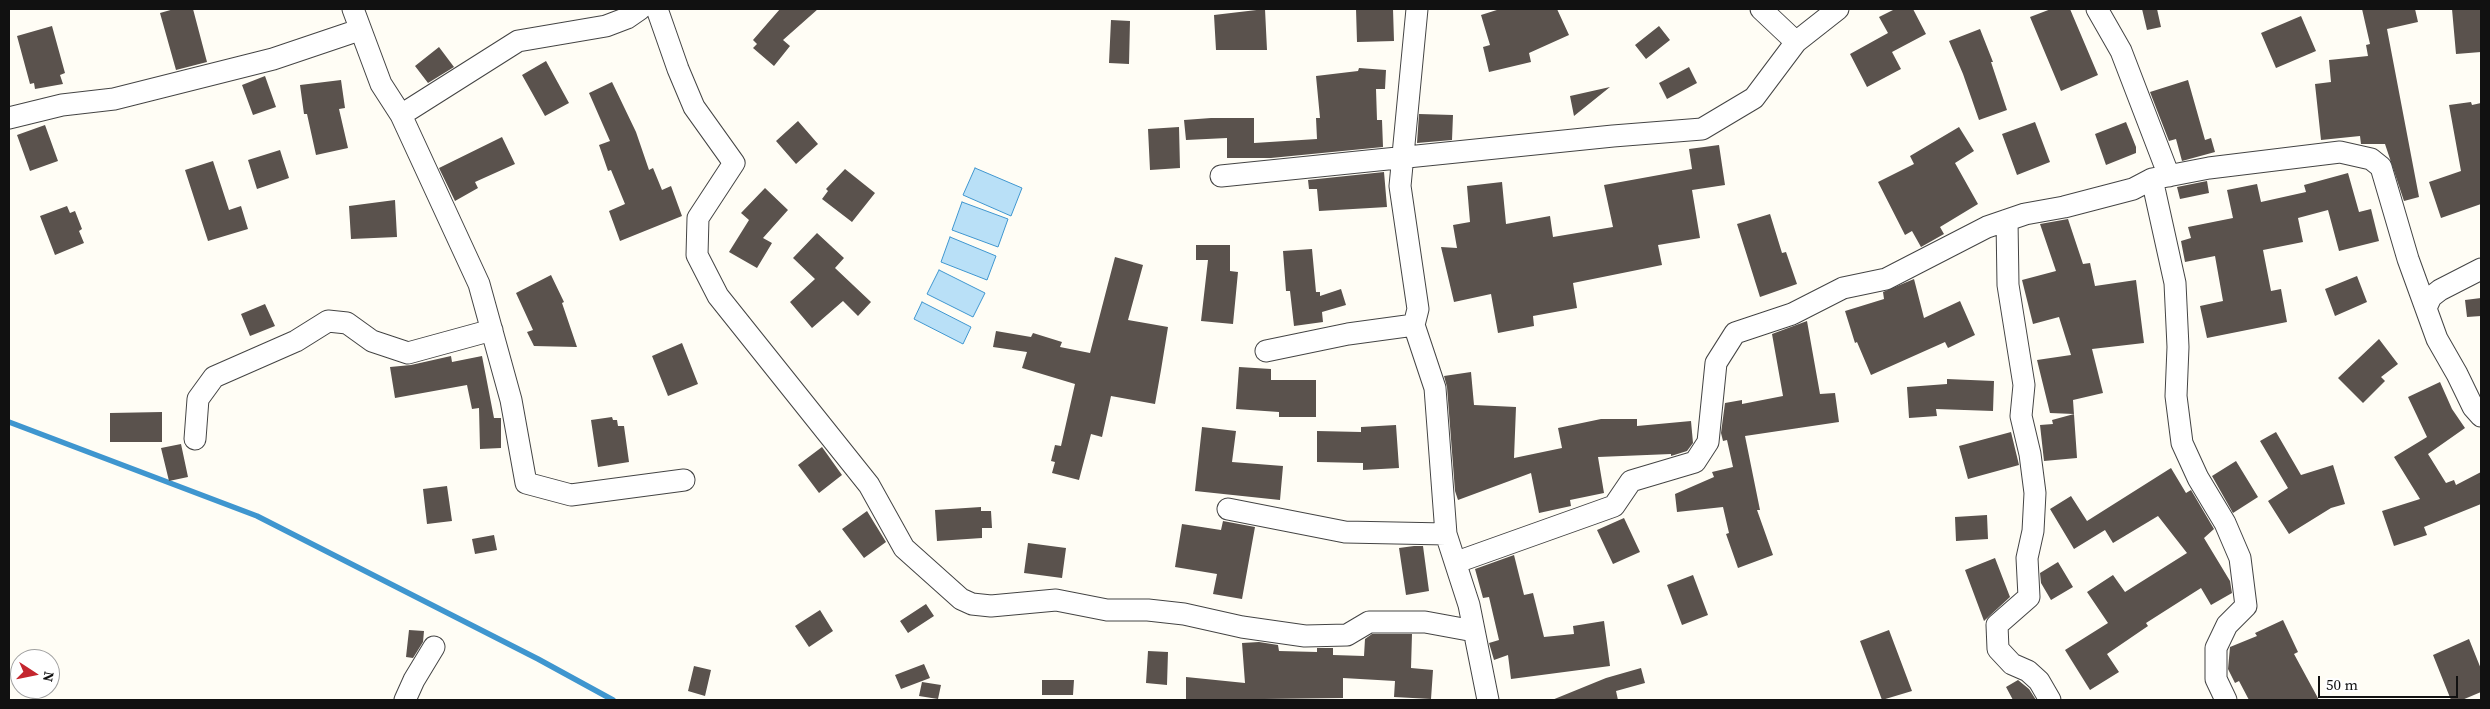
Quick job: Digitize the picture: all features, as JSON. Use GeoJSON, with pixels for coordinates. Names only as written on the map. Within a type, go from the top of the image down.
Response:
{"type":"FeatureCollection","features":[{"type":"Feature","properties":{"kind":"street"},"geometry":{"type":"LineString","coordinates":[[353,9],[380,84],[401,115],[479,284],[511,400],[526,483],[571,495],[684,480]]}},
{"type":"Feature","properties":{"kind":"street"},"geometry":{"type":"LineString","coordinates":[[401,115],[518,41],[606,26],[627,18],[640,9]]}},
{"type":"Feature","properties":{"kind":"street"},"geometry":{"type":"LineString","coordinates":[[657,9],[678,69],[694,107],[734,163],[698,218],[697,254],[718,296],[869,485],[904,548],[961,599],[972,604],[991,606],[1056,600],[1107,610],[1148,610],[1184,614],[1242,627],[1306,636],[1347,635],[1370,622],[1425,622],[1474,631]]}},
{"type":"Feature","properties":{"kind":"street"},"geometry":{"type":"LineString","coordinates":[[1417,9],[1400,186],[1418,309],[1414,325],[1435,388],[1446,534],[1457,562],[1488,700]]}},
{"type":"Feature","properties":{"kind":"street"},"geometry":{"type":"LineString","coordinates":[[1761,9],[1796,42]]}},
{"type":"Feature","properties":{"kind":"street"},"geometry":{"type":"LineString","coordinates":[[1221,176],[1594,138],[1702,129],[1754,98],[1796,42],[1837,9]]}},
{"type":"Feature","properties":{"kind":"street"},"geometry":{"type":"LineString","coordinates":[[2097,9],[2121,51],[2161,177],[2175,283],[2178,347],[2176,396],[2182,444],[2198,478],[2225,523],[2240,558],[2246,606],[2227,625],[2216,648],[2216,679],[2226,700]]}},
{"type":"Feature","properties":{"kind":"street"},"geometry":{"type":"LineString","coordinates":[[9,118],[62,105],[114,99],[272,59],[359,30]]}},
{"type":"Feature","properties":{"kind":"street"},"geometry":{"type":"LineString","coordinates":[[1457,562],[1614,506],[1631,480],[1695,462],[1708,442],[1716,363],[1735,334],[1792,314],[1843,288],[1886,280],[1987,227],[2025,214],[2064,207],[2133,189],[2161,177],[2313,154],[2340,152],[2372,159],[2381,167],[2408,258],[2437,339],[2458,374],[2473,407],[2481,416]]}},
{"type":"Feature","properties":{"kind":"street"},"geometry":{"type":"LineString","coordinates":[[2007,220],[2008,285],[2024,385],[2021,416],[2030,454],[2035,493],[2033,531],[2028,558],[2029,597],[1997,625],[1998,649],[2012,664],[2028,671],[2039,681],[2050,700]]}},
{"type":"Feature","properties":{"kind":"street"},"geometry":{"type":"LineString","coordinates":[[2426,308],[2431,296],[2481,269]]}},
{"type":"Feature","properties":{"kind":"street"},"geometry":{"type":"LineString","coordinates":[[195,440],[198,399],[214,377],[296,341],[328,321],[347,323],[372,341],[408,353],[455,342],[492,330]]}},
{"type":"Feature","properties":{"kind":"street"},"geometry":{"type":"LineString","coordinates":[[1266,351],[1348,334],[1414,325]]}},
{"type":"Feature","properties":{"kind":"street"},"geometry":{"type":"LineString","coordinates":[[1228,509],[1345,532],[1446,534]]}},
{"type":"Feature","properties":{"kind":"street"},"geometry":{"type":"LineString","coordinates":[[405,700],[414,680],[434,647]]}},
{"type":"Feature","properties":{"kind":"water"},"geometry":{"type":"Polygon","coordinates":[[[975,168],[1022,188],[1011,216],[963,195],[975,168]]]}},
{"type":"Feature","properties":{"kind":"water"},"geometry":{"type":"Polygon","coordinates":[[[962,202],[1008,219],[998,247],[952,230],[962,202]]]}},
{"type":"Feature","properties":{"kind":"water"},"geometry":{"type":"Polygon","coordinates":[[[950,237],[996,256],[987,280],[941,262],[950,237]]]}},
{"type":"Feature","properties":{"kind":"water"},"geometry":{"type":"Polygon","coordinates":[[[939,270],[985,293],[973,317],[927,294],[939,270]]]}},
{"type":"Feature","properties":{"kind":"water"},"geometry":{"type":"Polygon","coordinates":[[[922,302],[971,327],[963,344],[914,319],[922,302]]]}},
{"type":"Feature","properties":{"kind":"building"},"geometry":{"type":"Polygon","coordinates":[[[174,9],[193,9],[207,62],[176,70],[160,13],[174,9]]]}},
{"type":"Feature","properties":{"kind":"building"},"geometry":{"type":"Polygon","coordinates":[[[780,9],[818,9],[783,40],[790,46],[774,66],[753,48],[757,44],[753,40],[780,9]]]}},
{"type":"Feature","properties":{"kind":"building"},"geometry":{"type":"Polygon","coordinates":[[[1265,9],[1267,50],[1216,50],[1214,15],[1265,9]]]}},
{"type":"Feature","properties":{"kind":"building"},"geometry":{"type":"Polygon","coordinates":[[[1356,9],[1393,9],[1394,41],[1357,42],[1356,9]]]}},
{"type":"Feature","properties":{"kind":"building"},"geometry":{"type":"Polygon","coordinates":[[[1500,9],[1557,9],[1569,35],[1529,53],[1531,62],[1489,72],[1483,47],[1490,45],[1481,15],[1500,9]]]}},
{"type":"Feature","properties":{"kind":"building"},"geometry":{"type":"Polygon","coordinates":[[[1895,9],[1913,9],[1926,34],[1892,52],[1901,69],[1867,87],[1850,54],[1888,33],[1879,17],[1895,9]]]}},
{"type":"Feature","properties":{"kind":"building"},"geometry":{"type":"Polygon","coordinates":[[[2051,9],[2070,9],[2098,75],[2061,91],[2030,17],[2051,9]]]}},
{"type":"Feature","properties":{"kind":"building"},"geometry":{"type":"Polygon","coordinates":[[[2142,9],[2157,9],[2161,27],[2147,30],[2142,9]]]}},
{"type":"Feature","properties":{"kind":"building"},"geometry":{"type":"Polygon","coordinates":[[[2362,9],[2415,9],[2418,22],[2387,29],[2419,197],[2404,201],[2385,144],[2361,144],[2360,136],[2321,140],[2315,84],[2331,82],[2329,60],[2368,56],[2366,45],[2370,44],[2362,9]]]}},
{"type":"Feature","properties":{"kind":"building"},"geometry":{"type":"Polygon","coordinates":[[[2452,9],[2481,9],[2481,52],[2456,54],[2452,9]]]}},
{"type":"Feature","properties":{"kind":"building"},"geometry":{"type":"Polygon","coordinates":[[[2301,16],[2316,51],[2276,68],[2261,33],[2301,16]]]}},
{"type":"Feature","properties":{"kind":"building"},"geometry":{"type":"Polygon","coordinates":[[[1111,20],[1130,21],[1129,64],[1109,63],[1111,20]]]}},
{"type":"Feature","properties":{"kind":"building"},"geometry":{"type":"Polygon","coordinates":[[[52,26],[65,73],[60,75],[63,84],[35,89],[34,83],[30,84],[17,36],[52,26]]]}},
{"type":"Feature","properties":{"kind":"building"},"geometry":{"type":"Polygon","coordinates":[[[1659,26],[1670,40],[1646,59],[1635,45],[1659,26]]]}},
{"type":"Feature","properties":{"kind":"building"},"geometry":{"type":"Polygon","coordinates":[[[1980,29],[1993,62],[1991,62],[2007,110],[1979,120],[1949,41],[1980,29]]]}},
{"type":"Feature","properties":{"kind":"building"},"geometry":{"type":"Polygon","coordinates":[[[439,47],[454,67],[428,83],[415,66],[439,47]]]}},
{"type":"Feature","properties":{"kind":"building"},"geometry":{"type":"Polygon","coordinates":[[[546,61],[569,103],[545,116],[522,75],[546,61]]]}},
{"type":"Feature","properties":{"kind":"building"},"geometry":{"type":"Polygon","coordinates":[[[1689,67],[1697,83],[1667,99],[1659,83],[1689,67]]]}},
{"type":"Feature","properties":{"kind":"building"},"geometry":{"type":"Polygon","coordinates":[[[1359,68],[1386,70],[1385,89],[1376,89],[1377,120],[1382,120],[1383,147],[1271,158],[1227,158],[1227,138],[1186,140],[1184,120],[1211,118],[1254,118],[1254,143],[1317,139],[1316,118],[1320,118],[1316,76],[1358,71],[1359,68]]]}},
{"type":"Feature","properties":{"kind":"building"},"geometry":{"type":"Polygon","coordinates":[[[265,76],[276,107],[253,115],[242,85],[265,76]]]}},
{"type":"Feature","properties":{"kind":"building"},"geometry":{"type":"Polygon","coordinates":[[[341,80],[345,108],[339,109],[348,148],[316,155],[307,114],[304,114],[300,85],[341,80]]]}},
{"type":"Feature","properties":{"kind":"building"},"geometry":{"type":"Polygon","coordinates":[[[2188,80],[2205,140],[2211,138],[2215,152],[2182,161],[2176,139],[2169,141],[2150,92],[2188,80]]]}},
{"type":"Feature","properties":{"kind":"building"},"geometry":{"type":"Polygon","coordinates":[[[612,82],[636,132],[649,170],[653,168],[662,190],[671,186],[682,216],[620,241],[609,211],[625,204],[611,170],[608,171],[599,145],[610,141],[589,93],[612,82]]]}},
{"type":"Feature","properties":{"kind":"building"},"geometry":{"type":"Polygon","coordinates":[[[1610,87],[1574,116],[1570,96],[1610,87]]]}},
{"type":"Feature","properties":{"kind":"building"},"geometry":{"type":"Polygon","coordinates":[[[2471,102],[2472,105],[2481,103],[2481,204],[2441,218],[2429,182],[2461,171],[2449,105],[2471,102]]]}},
{"type":"Feature","properties":{"kind":"building"},"geometry":{"type":"Polygon","coordinates":[[[1419,114],[1453,115],[1452,140],[1417,143],[1419,114]]]}},
{"type":"Feature","properties":{"kind":"building"},"geometry":{"type":"Polygon","coordinates":[[[798,121],[818,144],[796,164],[776,141],[798,121]]]}},
{"type":"Feature","properties":{"kind":"building"},"geometry":{"type":"Polygon","coordinates":[[[2035,122],[2050,162],[2017,175],[2002,134],[2035,122]]]}},
{"type":"Feature","properties":{"kind":"building"},"geometry":{"type":"Polygon","coordinates":[[[2126,122],[2136,147],[2136,153],[2106,165],[2095,134],[2126,122]]]}},
{"type":"Feature","properties":{"kind":"building"},"geometry":{"type":"Polygon","coordinates":[[[45,125],[58,161],[30,171],[17,135],[45,125]]]}},
{"type":"Feature","properties":{"kind":"building"},"geometry":{"type":"Polygon","coordinates":[[[1179,127],[1180,168],[1150,170],[1148,129],[1179,127]]]}},
{"type":"Feature","properties":{"kind":"building"},"geometry":{"type":"Polygon","coordinates":[[[1959,127],[1974,151],[1955,163],[1978,204],[1940,227],[1944,234],[1921,247],[1912,231],[1905,235],[1878,182],[1914,164],[1910,156],[1959,127]]]}},
{"type":"Feature","properties":{"kind":"building"},"geometry":{"type":"Polygon","coordinates":[[[502,137],[515,164],[475,182],[478,188],[455,201],[439,168],[502,137]]]}},
{"type":"Feature","properties":{"kind":"building"},"geometry":{"type":"Polygon","coordinates":[[[1719,145],[1725,185],[1692,190],[1700,238],[1658,245],[1662,265],[1573,283],[1577,308],[1533,316],[1534,326],[1498,333],[1491,294],[1454,302],[1441,247],[1457,248],[1453,225],[1470,222],[1467,186],[1502,182],[1506,224],[1550,216],[1553,237],[1613,227],[1604,185],[1692,169],[1689,149],[1719,145]]]}},
{"type":"Feature","properties":{"kind":"building"},"geometry":{"type":"Polygon","coordinates":[[[280,150],[289,178],[257,189],[248,160],[280,150]]]}},
{"type":"Feature","properties":{"kind":"building"},"geometry":{"type":"Polygon","coordinates":[[[213,161],[229,210],[241,206],[248,229],[208,241],[185,170],[213,161]]]}},
{"type":"Feature","properties":{"kind":"building"},"geometry":{"type":"Polygon","coordinates":[[[845,169],[875,193],[852,222],[822,199],[828,191],[826,189],[845,169]]]}},
{"type":"Feature","properties":{"kind":"building"},"geometry":{"type":"Polygon","coordinates":[[[1384,172],[1387,207],[1319,211],[1317,189],[1309,189],[1308,180],[1384,172]]]}},
{"type":"Feature","properties":{"kind":"building"},"geometry":{"type":"Polygon","coordinates":[[[2348,173],[2359,212],[2371,209],[2379,241],[2339,251],[2328,210],[2298,218],[2303,242],[2263,250],[2271,291],[2281,289],[2287,322],[2207,338],[2200,306],[2223,301],[2215,256],[2185,262],[2181,241],[2191,238],[2188,227],[2233,218],[2227,190],[2257,184],[2261,202],[2306,192],[2304,185],[2348,173]]]}},
{"type":"Feature","properties":{"kind":"building"},"geometry":{"type":"Polygon","coordinates":[[[2207,181],[2209,193],[2180,199],[2177,187],[2207,181]]]}},
{"type":"Feature","properties":{"kind":"building"},"geometry":{"type":"Polygon","coordinates":[[[765,188],[788,210],[763,238],[772,243],[757,268],[729,252],[749,220],[741,213],[765,188]]]}},
{"type":"Feature","properties":{"kind":"building"},"geometry":{"type":"Polygon","coordinates":[[[395,200],[397,237],[351,239],[349,206],[395,200]]]}},
{"type":"Feature","properties":{"kind":"building"},"geometry":{"type":"Polygon","coordinates":[[[67,206],[70,213],[75,211],[82,229],[79,231],[84,243],[55,255],[40,216],[67,206]]]}},
{"type":"Feature","properties":{"kind":"building"},"geometry":{"type":"Polygon","coordinates":[[[1770,214],[1782,253],[1786,252],[1797,284],[1760,297],[1737,224],[1770,214]]]}},
{"type":"Feature","properties":{"kind":"building"},"geometry":{"type":"Polygon","coordinates":[[[2068,219],[2083,264],[2090,263],[2095,286],[2136,280],[2144,343],[2092,349],[2103,393],[2073,400],[2074,414],[2050,413],[2037,360],[2071,355],[2059,317],[2033,324],[2022,280],[2056,271],[2040,224],[2068,219]]]}},
{"type":"Feature","properties":{"kind":"building"},"geometry":{"type":"Polygon","coordinates":[[[817,233],[844,258],[835,268],[871,302],[858,316],[843,301],[812,328],[790,302],[815,279],[793,258],[817,233]]]}},
{"type":"Feature","properties":{"kind":"building"},"geometry":{"type":"Polygon","coordinates":[[[1196,245],[1230,245],[1230,271],[1238,272],[1233,324],[1201,321],[1208,260],[1196,260],[1196,245]]]}},
{"type":"Feature","properties":{"kind":"building"},"geometry":{"type":"Polygon","coordinates":[[[1312,249],[1316,292],[1320,292],[1320,296],[1341,289],[1346,305],[1322,312],[1323,322],[1294,326],[1290,291],[1286,291],[1283,251],[1312,249]]]}},
{"type":"Feature","properties":{"kind":"building"},"geometry":{"type":"Polygon","coordinates":[[[1115,257],[1143,265],[1128,320],[1168,327],[1155,404],[1111,396],[1102,437],[1091,434],[1079,480],[1052,473],[1055,462],[1051,461],[1055,445],[1061,446],[1075,384],[1022,368],[1027,352],[993,347],[996,331],[1031,337],[1033,333],[1062,342],[1060,347],[1090,353],[1115,257]]]}},
{"type":"Feature","properties":{"kind":"building"},"geometry":{"type":"Polygon","coordinates":[[[551,275],[564,302],[562,303],[577,347],[534,346],[527,332],[533,330],[516,293],[551,275]]]}},
{"type":"Feature","properties":{"kind":"building"},"geometry":{"type":"Polygon","coordinates":[[[2357,276],[2367,302],[2335,316],[2325,289],[2357,276]]]}},
{"type":"Feature","properties":{"kind":"building"},"geometry":{"type":"Polygon","coordinates":[[[1914,279],[1924,318],[1960,301],[1975,335],[1948,348],[1945,342],[1871,375],[1857,342],[1855,343],[1845,311],[1884,299],[1883,292],[1914,279]]]}},
{"type":"Feature","properties":{"kind":"building"},"geometry":{"type":"Polygon","coordinates":[[[2481,298],[2481,316],[2467,317],[2465,300],[2481,298]]]}},
{"type":"Feature","properties":{"kind":"building"},"geometry":{"type":"Polygon","coordinates":[[[265,304],[275,326],[250,336],[241,314],[265,304]]]}},
{"type":"Feature","properties":{"kind":"building"},"geometry":{"type":"Polygon","coordinates":[[[1807,321],[1820,394],[1835,393],[1839,422],[1745,436],[1760,510],[1757,510],[1773,555],[1738,568],[1726,534],[1729,533],[1723,507],[1677,512],[1675,494],[1714,477],[1712,472],[1733,467],[1727,440],[1723,441],[1721,433],[1725,403],[1742,400],[1742,404],[1783,396],[1772,334],[1807,321]]]}},
{"type":"Feature","properties":{"kind":"building"},"geometry":{"type":"Polygon","coordinates":[[[2379,339],[2398,364],[2381,377],[2385,381],[2363,403],[2338,378],[2379,339]]]}},
{"type":"Feature","properties":{"kind":"building"},"geometry":{"type":"Polygon","coordinates":[[[682,343],[698,384],[668,396],[652,356],[682,343]]]}},
{"type":"Feature","properties":{"kind":"building"},"geometry":{"type":"Polygon","coordinates":[[[451,356],[452,362],[482,356],[494,418],[501,418],[501,448],[480,449],[479,408],[472,409],[467,385],[395,398],[390,367],[411,365],[451,356]]]}},
{"type":"Feature","properties":{"kind":"building"},"geometry":{"type":"Polygon","coordinates":[[[1239,367],[1271,369],[1271,380],[1316,380],[1316,417],[1279,417],[1279,412],[1236,409],[1239,367]]]}},
{"type":"Feature","properties":{"kind":"building"},"geometry":{"type":"Polygon","coordinates":[[[1471,372],[1474,405],[1516,407],[1514,458],[1562,448],[1558,428],[1601,419],[1637,419],[1637,426],[1691,421],[1693,443],[1687,451],[1671,456],[1671,454],[1598,457],[1604,493],[1570,500],[1571,506],[1539,513],[1531,473],[1458,500],[1455,491],[1447,387],[1444,376],[1471,372]]]}},
{"type":"Feature","properties":{"kind":"building"},"geometry":{"type":"Polygon","coordinates":[[[1947,379],[1994,381],[1993,411],[1936,409],[1937,416],[1909,418],[1907,387],[1947,384],[1947,379]]]}},
{"type":"Feature","properties":{"kind":"building"},"geometry":{"type":"Polygon","coordinates":[[[2440,382],[2452,409],[2465,428],[2428,454],[2446,483],[2454,480],[2456,485],[2481,472],[2481,504],[2424,527],[2427,535],[2394,546],[2382,511],[2420,499],[2394,457],[2427,437],[2408,397],[2440,382]]]}},
{"type":"Feature","properties":{"kind":"building"},"geometry":{"type":"Polygon","coordinates":[[[162,412],[162,442],[110,442],[110,413],[162,412]]]}},
{"type":"Feature","properties":{"kind":"building"},"geometry":{"type":"Polygon","coordinates":[[[2074,414],[2077,458],[2044,461],[2040,425],[2053,424],[2052,420],[2074,414]]]}},
{"type":"Feature","properties":{"kind":"building"},"geometry":{"type":"Polygon","coordinates":[[[612,417],[613,420],[617,420],[618,426],[624,426],[629,462],[598,467],[591,420],[612,417]]]}},
{"type":"Feature","properties":{"kind":"building"},"geometry":{"type":"Polygon","coordinates":[[[1396,425],[1399,468],[1363,470],[1363,463],[1317,462],[1317,431],[1361,432],[1361,427],[1396,425]]]}},
{"type":"Feature","properties":{"kind":"building"},"geometry":{"type":"Polygon","coordinates":[[[1202,427],[1236,431],[1232,462],[1283,466],[1280,500],[1195,491],[1202,427]]]}},
{"type":"Feature","properties":{"kind":"building"},"geometry":{"type":"Polygon","coordinates":[[[2011,432],[2019,465],[1968,479],[1959,446],[2011,432]]]}},
{"type":"Feature","properties":{"kind":"building"},"geometry":{"type":"Polygon","coordinates":[[[2276,432],[2301,475],[2333,465],[2345,504],[2331,508],[2289,534],[2268,501],[2288,488],[2260,441],[2276,432]]]}},
{"type":"Feature","properties":{"kind":"building"},"geometry":{"type":"Polygon","coordinates":[[[181,444],[188,477],[169,481],[161,448],[181,444]]]}},
{"type":"Feature","properties":{"kind":"building"},"geometry":{"type":"Polygon","coordinates":[[[822,447],[842,475],[819,493],[798,465],[822,447]]]}},
{"type":"Feature","properties":{"kind":"building"},"geometry":{"type":"Polygon","coordinates":[[[2236,461],[2258,497],[2233,513],[2212,476],[2236,461]]]}},
{"type":"Feature","properties":{"kind":"building"},"geometry":{"type":"Polygon","coordinates":[[[2171,468],[2186,493],[2191,490],[2214,529],[2204,538],[2230,581],[2232,593],[2211,605],[2201,588],[2146,623],[2148,626],[2107,654],[2119,672],[2090,690],[2065,650],[2108,623],[2087,592],[2113,575],[2125,592],[2187,553],[2158,516],[2113,543],[2105,530],[2074,549],[2050,509],[2071,496],[2087,521],[2171,468]]]}},
{"type":"Feature","properties":{"kind":"building"},"geometry":{"type":"Polygon","coordinates":[[[447,486],[452,521],[427,524],[423,489],[447,486]]]}},
{"type":"Feature","properties":{"kind":"building"},"geometry":{"type":"Polygon","coordinates":[[[981,507],[981,511],[991,511],[992,528],[982,528],[982,538],[937,541],[935,510],[981,507]]]}},
{"type":"Feature","properties":{"kind":"building"},"geometry":{"type":"Polygon","coordinates":[[[867,511],[886,542],[864,558],[842,529],[867,511]]]}},
{"type":"Feature","properties":{"kind":"building"},"geometry":{"type":"Polygon","coordinates":[[[1987,515],[1988,539],[1956,541],[1955,517],[1987,515]]]}},
{"type":"Feature","properties":{"kind":"building"},"geometry":{"type":"Polygon","coordinates":[[[1624,518],[1640,552],[1613,564],[1597,530],[1624,518]]]}},
{"type":"Feature","properties":{"kind":"building"},"geometry":{"type":"Polygon","coordinates":[[[1223,521],[1255,527],[1242,599],[1213,594],[1217,574],[1175,567],[1182,524],[1221,530],[1223,521]]]}},
{"type":"Feature","properties":{"kind":"building"},"geometry":{"type":"Polygon","coordinates":[[[494,535],[497,550],[475,554],[472,539],[494,535]]]}},
{"type":"Feature","properties":{"kind":"building"},"geometry":{"type":"Polygon","coordinates":[[[1028,543],[1066,548],[1062,578],[1024,573],[1028,543]]]}},
{"type":"Feature","properties":{"kind":"building"},"geometry":{"type":"Polygon","coordinates":[[[1423,546],[1429,591],[1406,595],[1399,548],[1423,546]]]}},
{"type":"Feature","properties":{"kind":"building"},"geometry":{"type":"Polygon","coordinates":[[[1514,555],[1524,595],[1533,593],[1544,637],[1574,634],[1573,626],[1604,621],[1610,666],[1511,679],[1508,655],[1494,660],[1489,643],[1499,640],[1489,597],[1483,598],[1475,569],[1514,555]]]}},
{"type":"Feature","properties":{"kind":"building"},"geometry":{"type":"Polygon","coordinates":[[[1995,558],[2010,597],[1984,621],[1965,570],[1995,558]]]}},
{"type":"Feature","properties":{"kind":"building"},"geometry":{"type":"Polygon","coordinates":[[[2058,562],[2073,587],[2051,600],[2041,583],[2040,573],[2058,562]]]}},
{"type":"Feature","properties":{"kind":"building"},"geometry":{"type":"Polygon","coordinates":[[[1693,575],[1708,615],[1682,625],[1667,585],[1693,575]]]}},
{"type":"Feature","properties":{"kind":"building"},"geometry":{"type":"Polygon","coordinates":[[[926,604],[934,616],[908,633],[900,621],[926,604]]]}},
{"type":"Feature","properties":{"kind":"building"},"geometry":{"type":"Polygon","coordinates":[[[820,610],[833,631],[809,647],[795,626],[820,610]]]}},
{"type":"Feature","properties":{"kind":"building"},"geometry":{"type":"Polygon","coordinates":[[[2283,620],[2298,652],[2294,654],[2319,700],[2249,700],[2239,681],[2235,683],[2228,669],[2230,647],[2257,636],[2255,633],[2283,620]]]}},
{"type":"Feature","properties":{"kind":"building"},"geometry":{"type":"Polygon","coordinates":[[[409,630],[424,631],[423,642],[413,658],[406,657],[409,630]]]}},
{"type":"Feature","properties":{"kind":"building"},"geometry":{"type":"Polygon","coordinates":[[[1889,630],[1912,691],[1882,700],[1860,641],[1889,630]]]}},
{"type":"Feature","properties":{"kind":"building"},"geometry":{"type":"Polygon","coordinates":[[[1372,634],[1412,634],[1411,668],[1433,670],[1431,699],[1394,697],[1395,681],[1343,678],[1343,698],[1186,700],[1186,677],[1245,683],[1242,643],[1259,642],[1278,645],[1279,651],[1317,652],[1317,648],[1333,648],[1333,655],[1364,656],[1365,639],[1372,634]]]}},
{"type":"Feature","properties":{"kind":"building"},"geometry":{"type":"Polygon","coordinates":[[[2469,639],[2481,669],[2481,692],[2462,700],[2451,700],[2433,655],[2469,639]]]}},
{"type":"Feature","properties":{"kind":"building"},"geometry":{"type":"Polygon","coordinates":[[[1148,651],[1168,652],[1167,685],[1146,683],[1148,651]]]}},
{"type":"Feature","properties":{"kind":"building"},"geometry":{"type":"Polygon","coordinates":[[[924,664],[930,678],[901,689],[895,675],[924,664]]]}},
{"type":"Feature","properties":{"kind":"building"},"geometry":{"type":"Polygon","coordinates":[[[694,666],[711,670],[705,696],[688,691],[694,666]]]}},
{"type":"Feature","properties":{"kind":"building"},"geometry":{"type":"Polygon","coordinates":[[[1641,668],[1645,683],[1616,691],[1618,700],[1552,700],[1606,678],[1641,668]]]}},
{"type":"Feature","properties":{"kind":"building"},"geometry":{"type":"Polygon","coordinates":[[[1042,680],[1074,680],[1073,695],[1042,695],[1042,680]]]}},
{"type":"Feature","properties":{"kind":"building"},"geometry":{"type":"Polygon","coordinates":[[[2018,680],[2029,689],[2036,700],[2013,700],[2006,687],[2018,680]]]}},
{"type":"Feature","properties":{"kind":"building"},"geometry":{"type":"Polygon","coordinates":[[[922,682],[941,685],[938,699],[919,696],[922,682]]]}},
{"type":"Feature","properties":{"kind":"waterway"},"geometry":{"type":"LineString","coordinates":[[9,422],[257,516],[538,659],[613,700]]}}]}
